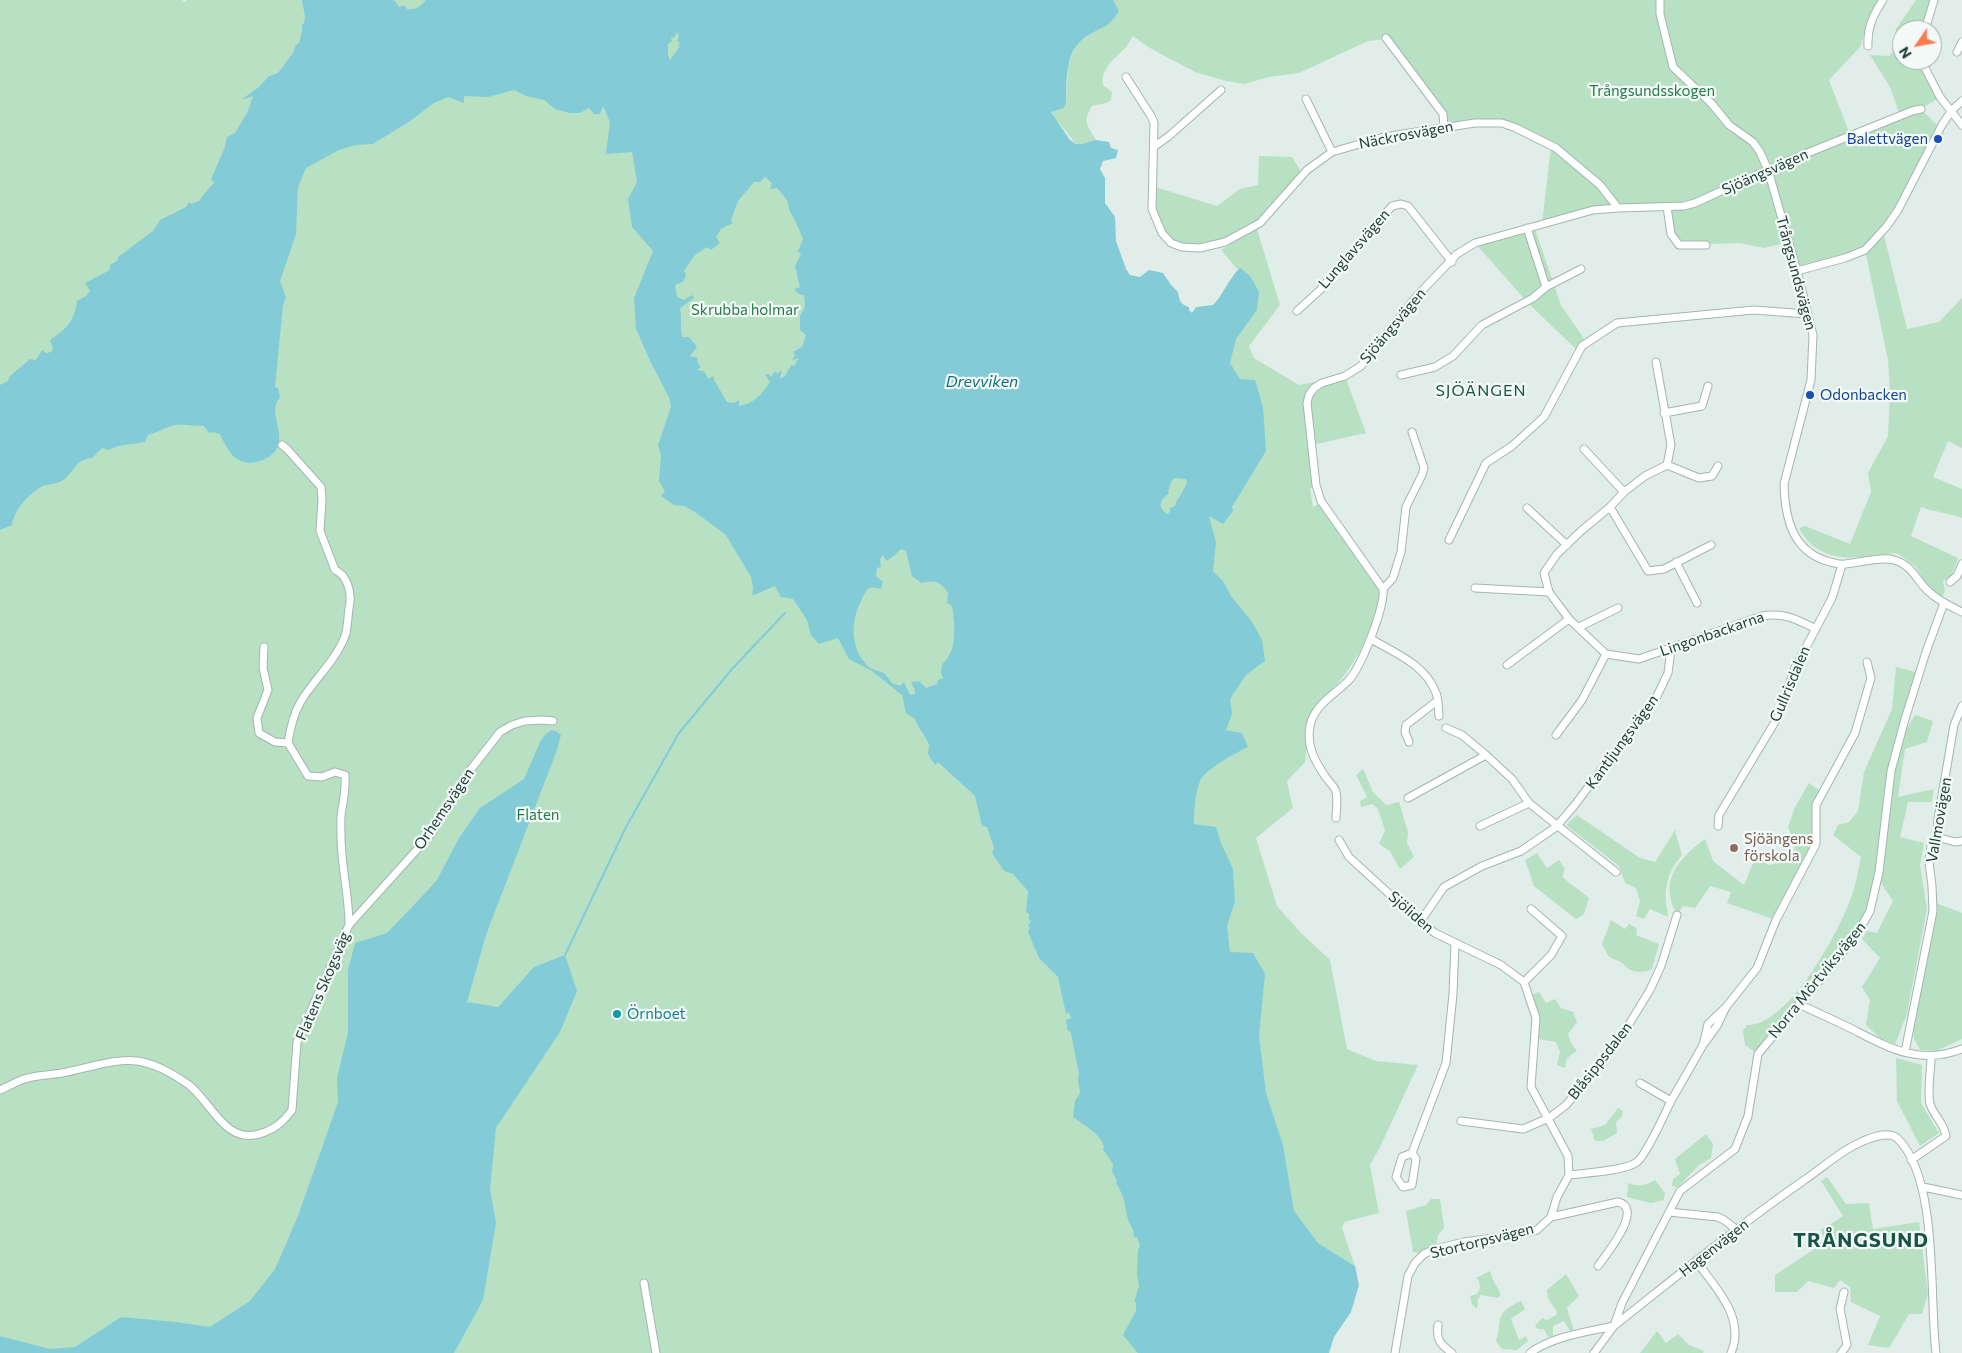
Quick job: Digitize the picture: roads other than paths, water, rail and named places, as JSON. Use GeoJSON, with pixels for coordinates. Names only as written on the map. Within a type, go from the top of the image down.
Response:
{"type":"FeatureCollection","features":[{"type":"Feature","properties":{"kind":"street","name":"Trångsundsvägen"},"geometry":{"type":"LineString","coordinates":[[1660,0],[1660,14],[1672,67],[1712,104],[1729,125],[1753,142],[1760,152],[1768,170],[1813,335],[1811,380],[1786,476],[1784,498],[1788,520],[1801,545],[1817,559],[1842,565],[1893,559],[1910,568],[1926,589],[1944,603],[1962,612]]}},
{"type":"Feature","properties":{"kind":"street"},"geometry":{"type":"LineString","coordinates":[[1868,46],[1867,33],[1874,14],[1883,0]]}},
{"type":"Feature","properties":{"kind":"street"},"geometry":{"type":"LineString","coordinates":[[1928,20],[1934,0]]}},
{"type":"Feature","properties":{"kind":"street"},"geometry":{"type":"LineString","coordinates":[[1386,38],[1443,114],[1444,128]]}},
{"type":"Feature","properties":{"kind":"street"},"geometry":{"type":"LineString","coordinates":[[1958,52],[1962,42]]}},
{"type":"Feature","properties":{"kind":"street"},"geometry":{"type":"LineString","coordinates":[[1927,70],[1940,97],[1962,125]]}},
{"type":"Feature","properties":{"kind":"street","name":"Näckrosvägen"},"geometry":{"type":"LineString","coordinates":[[1126,77],[1154,123],[1152,209],[1162,233],[1171,243],[1182,247],[1200,248],[1225,242],[1260,223],[1307,170],[1332,152],[1384,137],[1475,123],[1502,123],[1556,148],[1600,185],[1618,208]]}},
{"type":"Feature","properties":{"kind":"street"},"geometry":{"type":"LineString","coordinates":[[1154,146],[1170,136],[1221,90]]}},
{"type":"Feature","properties":{"kind":"street"},"geometry":{"type":"LineString","coordinates":[[1306,99],[1332,152]]}},
{"type":"Feature","properties":{"kind":"street"},"geometry":{"type":"LineString","coordinates":[[1797,271],[1845,258],[1865,250],[1887,226],[1898,210],[1934,140],[1952,110],[1962,101]]}},
{"type":"Feature","properties":{"kind":"street","name":"Sjöängsvägen"},"geometry":{"type":"LineString","coordinates":[[1383,590],[1320,500],[1316,485],[1306,403],[1314,388],[1322,383],[1345,376],[1362,366],[1404,310],[1465,248],[1475,243],[1593,210],[1684,206],[1695,203],[1768,170],[1921,109]]}},
{"type":"Feature","properties":{"kind":"street","name":"Lunglavsvägen"},"geometry":{"type":"LineString","coordinates":[[1297,311],[1320,290],[1392,206],[1401,204],[1408,206],[1452,262]]}},
{"type":"Feature","properties":{"kind":"street"},"geometry":{"type":"LineString","coordinates":[[1667,207],[1671,234],[1679,245],[1706,245]]}},
{"type":"Feature","properties":{"kind":"street"},"geometry":{"type":"LineString","coordinates":[[1527,228],[1546,287]]}},
{"type":"Feature","properties":{"kind":"street"},"geometry":{"type":"LineString","coordinates":[[1401,375],[1435,367],[1453,356],[1482,325],[1533,298],[1546,287],[1581,269]]}},
{"type":"Feature","properties":{"kind":"street"},"geometry":{"type":"LineString","coordinates":[[1450,540],[1486,463],[1512,446],[1544,416],[1582,346],[1617,323],[1754,310],[1807,314]]}},
{"type":"Feature","properties":{"kind":"street"},"geometry":{"type":"LineString","coordinates":[[1656,362],[1671,444],[1667,466]]}},
{"type":"Feature","properties":{"kind":"street"},"geometry":{"type":"LineString","coordinates":[[1664,413],[1702,406],[1708,386]]}},
{"type":"Feature","properties":{"kind":"street"},"geometry":{"type":"LineString","coordinates":[[1336,818],[1336,791],[1313,758],[1310,727],[1314,713],[1354,673],[1371,639],[1384,598],[1383,590],[1393,578],[1401,552],[1406,507],[1424,468],[1412,432]]}},
{"type":"Feature","properties":{"kind":"street"},"geometry":{"type":"LineString","coordinates":[[264,647],[263,668],[268,690],[257,718],[259,733],[275,742],[288,743],[299,704],[334,654],[345,634],[351,594],[348,584],[340,572],[335,570],[320,531],[322,499],[320,487],[288,449],[282,445]]}},
{"type":"Feature","properties":{"kind":"street"},"geometry":{"type":"LineString","coordinates":[[1584,449],[1624,492]]}},
{"type":"Feature","properties":{"kind":"street"},"geometry":{"type":"LineString","coordinates":[[1556,734],[1582,700],[1606,654],[1569,618],[1549,592],[1544,573],[1557,554],[1610,507],[1624,492],[1645,476],[1667,466],[1699,478],[1712,476],[1718,466]]}},
{"type":"Feature","properties":{"kind":"street"},"geometry":{"type":"LineString","coordinates":[[1610,507],[1648,571],[1664,569],[1711,545]]}},
{"type":"Feature","properties":{"kind":"street"},"geometry":{"type":"LineString","coordinates":[[1527,508],[1567,545]]}},
{"type":"Feature","properties":{"kind":"street"},"geometry":{"type":"LineString","coordinates":[[1676,562],[1697,603]]}},
{"type":"Feature","properties":{"kind":"street"},"geometry":{"type":"LineString","coordinates":[[1950,582],[1957,576],[1962,564]]}},
{"type":"Feature","properties":{"kind":"street","name":"Gullrisdalen"},"geometry":{"type":"LineString","coordinates":[[1718,826],[1719,815],[1778,717],[1795,668],[1814,628],[1832,598],[1842,565]]}},
{"type":"Feature","properties":{"kind":"street"},"geometry":{"type":"LineString","coordinates":[[1475,588],[1549,592]]}},
{"type":"Feature","properties":{"kind":"street","name":"Norra Mörtviksvägen"},"geometry":{"type":"LineString","coordinates":[[1614,1326],[1622,1303],[1680,1191],[1735,1148],[1748,1116],[1758,1054],[1843,952],[1861,927],[1870,910],[1878,872],[1891,771],[1926,652],[1944,603]]}},
{"type":"Feature","properties":{"kind":"street"},"geometry":{"type":"LineString","coordinates":[[1579,628],[1618,608]]}},
{"type":"Feature","properties":{"kind":"street","name":"Lingonbackarna"},"geometry":{"type":"LineString","coordinates":[[1606,654],[1639,659],[1762,616],[1774,614],[1789,616],[1814,628]]}},
{"type":"Feature","properties":{"kind":"street"},"geometry":{"type":"LineString","coordinates":[[1507,665],[1569,618]]}},
{"type":"Feature","properties":{"kind":"street"},"geometry":{"type":"LineString","coordinates":[[1371,639],[1406,659],[1426,674],[1437,694],[1439,716]]}},
{"type":"Feature","properties":{"kind":"street","name":"Kantljungsvägen"},"geometry":{"type":"LineString","coordinates":[[1420,922],[1444,887],[1482,866],[1521,851],[1556,826],[1574,806],[1657,696],[1668,673],[1671,649]]}},
{"type":"Feature","properties":{"kind":"street"},"geometry":{"type":"LineString","coordinates":[[1531,909],[1562,936],[1551,955],[1524,982],[1536,1018],[1531,1087],[1568,1156],[1569,1175],[1620,1168],[1637,1162],[1652,1140],[1671,1100],[1703,1045],[1717,1026],[1726,1007],[1757,968],[1776,920],[1816,844],[1816,805],[1855,733],[1871,678],[1867,662]]}},
{"type":"Feature","properties":{"kind":"street"},"geometry":{"type":"LineString","coordinates":[[1409,742],[1405,732],[1406,725],[1437,701]]}},
{"type":"Feature","properties":{"kind":"street","name":"Vallmovägen"},"geometry":{"type":"LineString","coordinates":[[1905,1052],[1932,911],[1932,886],[1928,862],[1931,846],[1937,837],[1938,819],[1954,725],[1962,706]]}},
{"type":"Feature","properties":{"kind":"street","name":"Orhemsvägen"},"geometry":{"type":"LineString","coordinates":[[349,925],[430,834],[468,773],[500,732],[512,725],[525,721],[553,721]]}},
{"type":"Feature","properties":{"kind":"street"},"geometry":{"type":"LineString","coordinates":[[1446,728],[1462,735],[1486,755],[1512,779],[1529,803],[1616,872]]}},
{"type":"Feature","properties":{"kind":"street","name":"Flatens Skogsväg"},"geometry":{"type":"LineString","coordinates":[[0,1090],[27,1078],[114,1062],[136,1061],[152,1065],[190,1086],[210,1110],[238,1135],[254,1136],[270,1130],[286,1118],[292,1110],[297,1042],[349,925],[349,911],[343,877],[341,838],[346,775],[335,772],[322,777],[308,776],[288,743]]}},
{"type":"Feature","properties":{"kind":"street"},"geometry":{"type":"LineString","coordinates":[[1408,798],[1486,755]]}},
{"type":"Feature","properties":{"kind":"street"},"geometry":{"type":"LineString","coordinates":[[1480,826],[1529,803]]}},
{"type":"Feature","properties":{"kind":"street"},"geometry":{"type":"LineString","coordinates":[[1937,837],[1955,842],[1962,841]]}},
{"type":"Feature","properties":{"kind":"street","name":"Sjöliden"},"geometry":{"type":"LineString","coordinates":[[1339,840],[1349,857],[1420,922],[1435,933],[1501,965],[1524,982]]}},
{"type":"Feature","properties":{"kind":"street","name":"Blåsippsdalen"},"geometry":{"type":"LineString","coordinates":[[1461,1121],[1523,1129],[1548,1118],[1566,1105],[1623,1034],[1650,990],[1661,966],[1677,915]]}},
{"type":"Feature","properties":{"kind":"street"},"geometry":{"type":"LineString","coordinates":[[1412,1153],[1416,1159],[1412,1185],[1403,1187],[1396,1177],[1402,1157],[1412,1153],[1446,1063],[1453,994],[1455,943]]}},
{"type":"Feature","properties":{"kind":"street"},"geometry":{"type":"LineString","coordinates":[[1799,1004],[1874,1041],[1905,1052],[1931,1057],[1948,1055],[1962,1049]]}},
{"type":"Feature","properties":{"kind":"street"},"geometry":{"type":"LineString","coordinates":[[1931,1057],[1930,1102],[1933,1113],[1945,1128],[1946,1136],[1911,1160],[1922,1187],[1933,1276],[1936,1353]]}},
{"type":"Feature","properties":{"kind":"street"},"geometry":{"type":"LineString","coordinates":[[1640,1083],[1671,1100]]}},
{"type":"Feature","properties":{"kind":"street","name":"Hagenvägen"},"geometry":{"type":"LineString","coordinates":[[1530,1353],[1540,1345],[1583,1332],[1614,1326],[1782,1195],[1856,1144],[1886,1135],[1894,1136],[1899,1139],[1911,1160]]}},
{"type":"Feature","properties":{"kind":"street","name":"Stortorpsvägen"},"geometry":{"type":"LineString","coordinates":[[1551,1217],[1557,1197],[1569,1175]]}},
{"type":"Feature","properties":{"kind":"street"},"geometry":{"type":"LineString","coordinates":[[1922,1187],[1962,1195]]}},
{"type":"Feature","properties":{"kind":"street","name":"Stortorpsvägen"},"geometry":{"type":"LineString","coordinates":[[1395,1353],[1408,1276],[1415,1263],[1424,1254],[1435,1249],[1464,1242],[1516,1235],[1536,1230],[1551,1217],[1618,1202],[1625,1206],[1627,1215],[1620,1236],[1598,1266]]}},
{"type":"Feature","properties":{"kind":"street"},"geometry":{"type":"LineString","coordinates":[[1668,1212],[1718,1217],[1737,1230]]}},
{"type":"Feature","properties":{"kind":"street"},"geometry":{"type":"LineString","coordinates":[[1696,1262],[1728,1306],[1734,1322],[1736,1338],[1731,1353]]}},
{"type":"Feature","properties":{"kind":"street"},"geometry":{"type":"LineString","coordinates":[[644,1283],[656,1353]]}},
{"type":"Feature","properties":{"kind":"street"},"geometry":{"type":"LineString","coordinates":[[1841,1353],[1847,1345],[1840,1310],[1844,1292]]}},
{"type":"Feature","properties":{"kind":"street"},"geometry":{"type":"LineString","coordinates":[[1438,1325],[1436,1336],[1440,1344],[1452,1353]]}},
{"type":"Feature","properties":{"kind":"street"},"geometry":{"type":"LineString","coordinates":[[1594,1353],[1614,1326]]}},
{"type":"Feature","properties":{"kind":"water","name":"Drevviken"},"geometry":{"type":"Polygon","coordinates":[[[302,0],[394,0],[399,7],[404,5],[407,9],[413,9],[418,8],[426,0],[1113,0],[1119,11],[1109,23],[1090,34],[1075,47],[1071,55],[1067,74],[1066,103],[1064,108],[1051,112],[1070,140],[1076,144],[1096,140],[1109,142],[1111,148],[1118,150],[1116,158],[1103,161],[1100,169],[1105,178],[1105,203],[1115,217],[1116,241],[1126,269],[1130,275],[1140,277],[1149,270],[1163,273],[1178,292],[1182,303],[1189,307],[1192,313],[1196,307],[1213,305],[1240,268],[1250,276],[1259,292],[1257,310],[1236,339],[1230,363],[1240,379],[1255,380],[1263,407],[1266,451],[1232,507],[1233,511],[1223,524],[1209,516],[1216,542],[1213,571],[1223,581],[1231,596],[1252,622],[1262,640],[1265,661],[1246,675],[1230,699],[1232,714],[1226,730],[1242,733],[1248,747],[1221,762],[1200,781],[1196,797],[1194,824],[1216,827],[1233,869],[1235,901],[1227,926],[1230,952],[1253,953],[1265,974],[1259,1035],[1266,1093],[1283,1145],[1294,1211],[1318,1243],[1355,1266],[1359,1285],[1351,1312],[1334,1337],[1329,1353],[1138,1353],[1123,1335],[1136,1311],[1136,1302],[1134,1302],[1139,1286],[1137,1274],[1138,1250],[1140,1246],[1137,1237],[1134,1237],[1127,1217],[1123,1198],[1112,1171],[1113,1164],[1103,1149],[1100,1138],[1073,1117],[1075,1101],[1080,1093],[1079,1074],[1071,1033],[1067,1029],[1066,1020],[1071,1018],[1069,1012],[1066,1014],[1058,977],[1039,958],[1028,932],[1030,927],[1028,926],[1031,921],[1029,920],[1029,914],[1026,912],[1028,891],[1013,874],[1004,871],[992,853],[994,848],[987,827],[982,826],[975,796],[938,762],[935,765],[928,754],[929,745],[926,738],[915,719],[906,713],[902,695],[872,671],[849,659],[838,638],[819,644],[811,635],[807,620],[793,599],[781,597],[775,586],[752,596],[751,577],[726,535],[695,512],[684,506],[674,505],[661,496],[665,491],[659,481],[661,455],[658,445],[671,407],[669,397],[636,329],[634,298],[653,251],[632,227],[628,199],[637,182],[632,152],[606,154],[610,122],[603,106],[600,114],[594,114],[589,108],[580,113],[570,113],[555,109],[544,100],[526,96],[514,90],[488,97],[464,96],[464,103],[448,97],[434,103],[410,121],[373,144],[356,145],[339,150],[306,168],[298,187],[296,234],[280,281],[286,297],[283,305],[275,387],[278,388],[280,398],[276,404],[275,412],[279,439],[278,447],[272,455],[260,461],[243,462],[232,454],[220,434],[209,433],[204,426],[171,426],[148,435],[145,442],[118,446],[109,450],[102,448],[92,458],[81,461],[62,481],[43,486],[33,493],[19,508],[12,525],[0,530],[0,385],[8,381],[10,376],[30,359],[36,360],[42,350],[46,353],[51,352],[53,348],[50,340],[69,324],[77,301],[86,296],[90,291],[85,283],[110,270],[110,265],[118,260],[118,257],[153,231],[160,220],[186,207],[189,202],[191,204],[199,201],[214,183],[211,179],[225,147],[227,137],[235,133],[248,111],[253,96],[241,100],[259,87],[269,76],[278,73],[299,43],[305,17],[302,0]],[[677,32],[674,38],[671,37],[672,41],[668,44],[670,60],[680,46],[678,46],[680,42],[677,41],[679,36],[677,32]],[[765,177],[760,182],[754,182],[738,201],[731,220],[733,223],[721,229],[716,237],[720,243],[711,250],[707,247],[695,255],[684,271],[686,274],[684,281],[675,285],[677,297],[684,300],[692,295],[694,298],[680,308],[682,337],[689,337],[697,347],[690,356],[698,358],[697,362],[701,367],[697,370],[704,371],[708,379],[714,376],[714,380],[727,402],[734,403],[739,400],[739,406],[753,401],[764,391],[770,382],[765,374],[769,374],[771,377],[775,371],[777,374],[782,370],[780,379],[785,376],[791,365],[794,366],[799,358],[792,360],[795,355],[793,352],[802,347],[806,335],[800,330],[800,316],[805,307],[804,295],[799,294],[794,289],[800,287],[795,266],[801,254],[798,251],[803,239],[790,212],[787,200],[777,188],[770,189],[772,183],[765,177]],[[1175,478],[1172,480],[1169,493],[1161,503],[1162,508],[1167,514],[1170,512],[1170,508],[1175,506],[1187,483],[1186,479],[1175,478]],[[901,549],[886,561],[883,555],[880,559],[881,567],[877,568],[876,576],[883,582],[881,589],[869,588],[865,592],[855,617],[855,641],[860,656],[867,666],[884,673],[892,683],[900,686],[904,682],[910,695],[915,694],[911,682],[919,681],[926,688],[937,684],[938,680],[943,678],[941,673],[942,664],[947,659],[953,645],[954,621],[952,606],[947,603],[948,593],[945,589],[937,582],[921,583],[912,576],[906,551],[901,549]]]}},
{"type":"Feature","properties":{"kind":"water","name":"Flaten"},"geometry":{"type":"Polygon","coordinates":[[[551,730],[561,735],[557,750],[486,935],[467,1002],[498,1007],[534,967],[565,955],[577,991],[560,1032],[496,1128],[490,1189],[496,1223],[483,1300],[454,1353],[0,1353],[0,1336],[50,1349],[75,1347],[121,1317],[210,1327],[250,1301],[275,1269],[298,1216],[338,1102],[337,1078],[348,1033],[348,970],[355,943],[387,933],[437,880],[459,838],[480,808],[524,779],[541,740],[551,730]]]}},
{"type":"Feature","properties":{"kind":"waterway"},"geometry":{"type":"LineString","coordinates":[[565,955],[626,827],[679,733],[732,669],[785,613]]}},
{"type":"Feature","properties":{"kind":"place","name":"Balettvägen"},"geometry":{"type":"Point","coordinates":[1938,139]}},
{"type":"Feature","properties":{"kind":"place","name":"Odonbacken"},"geometry":{"type":"Point","coordinates":[1810,395]}},
{"type":"Feature","properties":{"kind":"place","name":"Sjöängens förskola"},"geometry":{"type":"Point","coordinates":[1734,848]}},
{"type":"Feature","properties":{"kind":"place","name":"Örnboet"},"geometry":{"type":"Point","coordinates":[617,1014]}},
{"type":"Feature","properties":{"kind":"district","name":"SJÖÄNGEN"},"geometry":{"type":"Point","coordinates":[1481,391]}},
{"type":"Feature","properties":{"kind":"district","name":"TRÅNGSUND"},"geometry":{"type":"Point","coordinates":[1861,1240]}},
{"type":"Feature","properties":{"kind":"park label","name":"Trångsundsskogen"},"geometry":{"type":"Point","coordinates":[1652,91]}},
{"type":"Feature","properties":{"kind":"park label","name":"Skrubba holmar"},"geometry":{"type":"Point","coordinates":[745,310]}}]}
